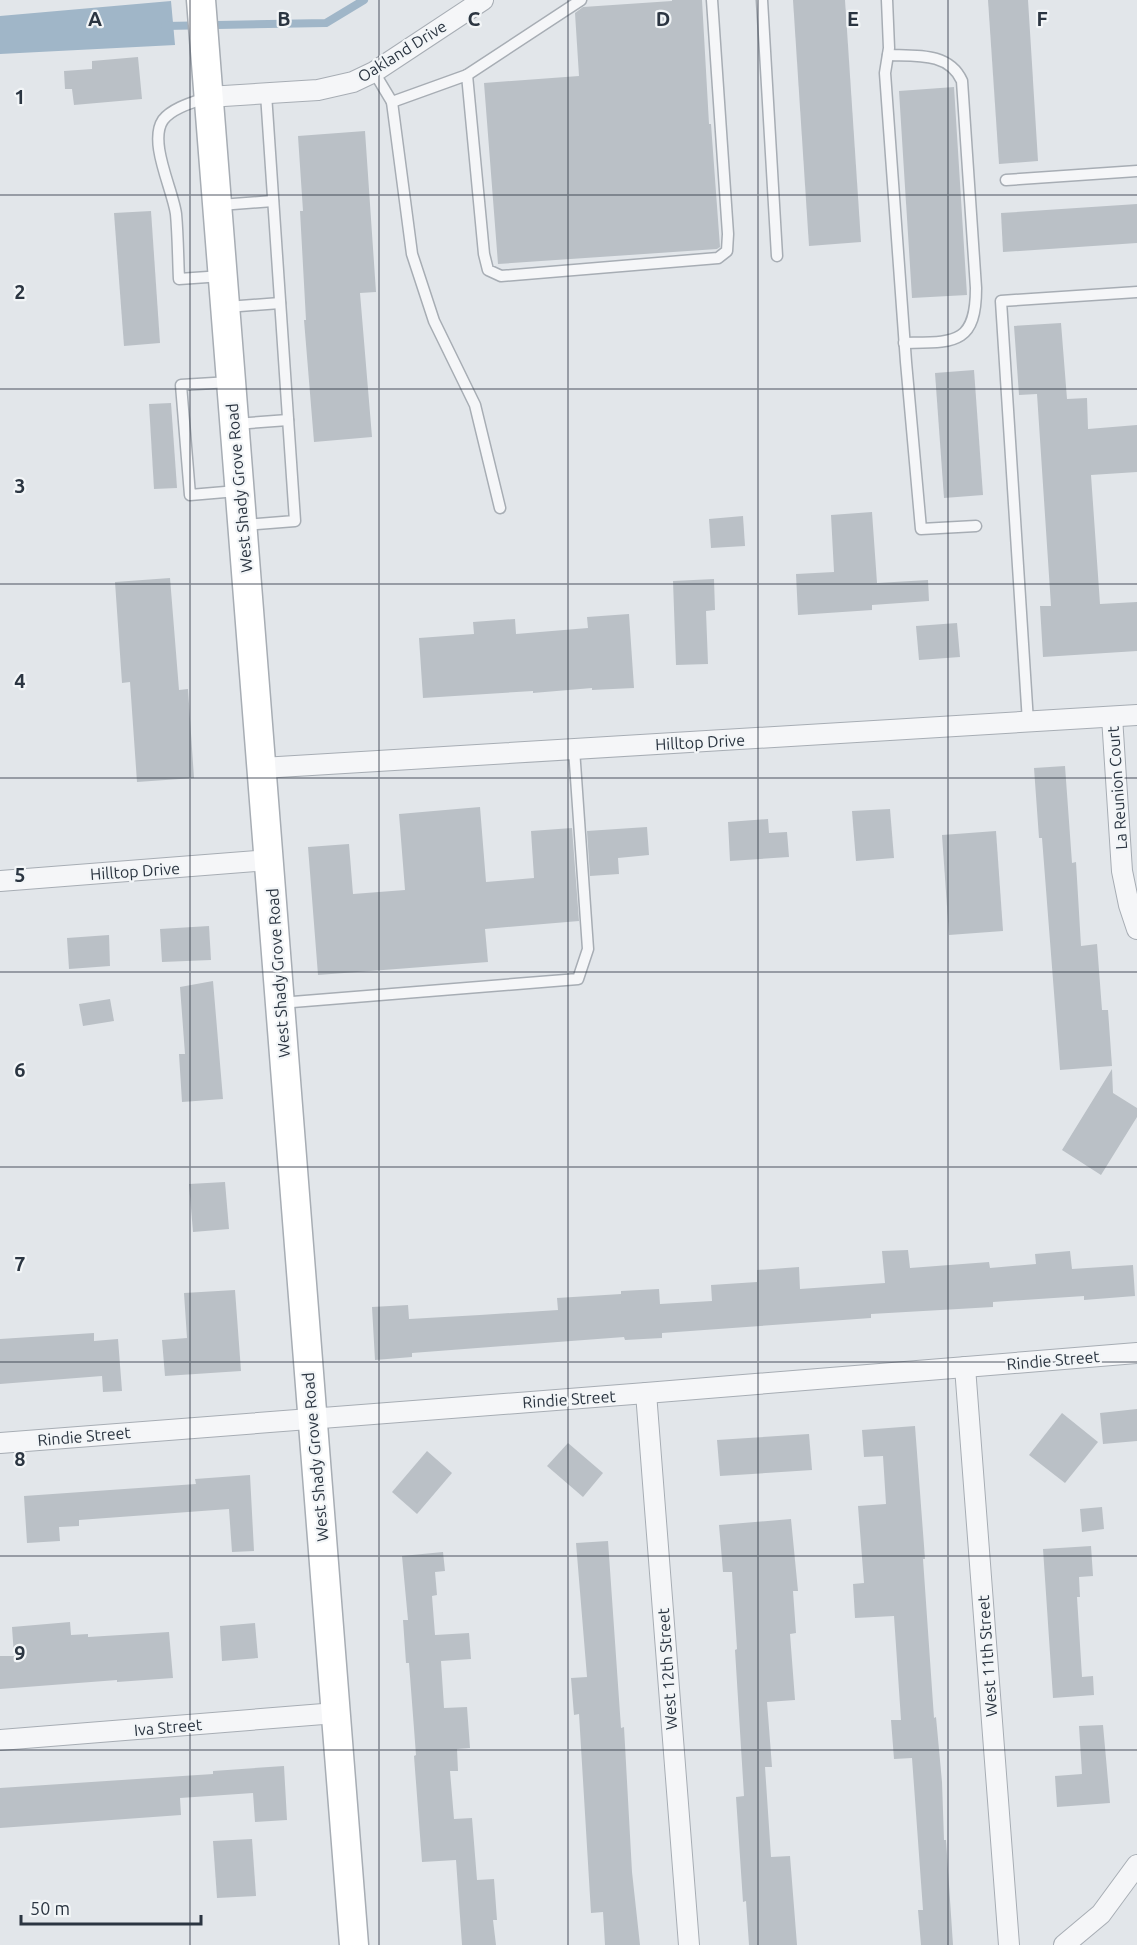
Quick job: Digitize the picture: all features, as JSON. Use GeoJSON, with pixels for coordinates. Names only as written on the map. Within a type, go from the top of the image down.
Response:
{"type":"FeatureCollection","features":[{"type":"Feature","properties":{"kind":"main road","name":"West Shady Grove Road"},"geometry":{"type":"LineString","coordinates":[[201,0],[354,1945]]}},
{"type":"Feature","properties":{"kind":"street","name":"Oakland Drive"},"geometry":{"type":"LineString","coordinates":[[208,97],[318,90],[353,82],[374,72],[483,0]]}},
{"type":"Feature","properties":{"kind":"street","name":"Hilltop Drive"},"geometry":{"type":"LineString","coordinates":[[262,768],[1137,715]]}},
{"type":"Feature","properties":{"kind":"street","name":"La Reunion Court"},"geometry":{"type":"LineString","coordinates":[[1112,717],[1122,871],[1129,905],[1137,928]]}},
{"type":"Feature","properties":{"kind":"street","name":"Hilltop Drive"},"geometry":{"type":"LineString","coordinates":[[0,881],[269,860]]}},
{"type":"Feature","properties":{"kind":"street","name":"Rindie Street"},"geometry":{"type":"LineString","coordinates":[[0,1443],[1137,1353]]}},
{"type":"Feature","properties":{"kind":"street","name":"West 11th Street"},"geometry":{"type":"LineString","coordinates":[[965,1367],[1009,1945]]}},
{"type":"Feature","properties":{"kind":"street","name":"West 12th Street"},"geometry":{"type":"LineString","coordinates":[[646,1393],[689,1945]]}},
{"type":"Feature","properties":{"kind":"street","name":"Iva Street"},"geometry":{"type":"LineString","coordinates":[[0,1740],[336,1713]]}},
{"type":"Feature","properties":{"kind":"street"},"geometry":{"type":"LineString","coordinates":[[1064,1945],[1101,1914],[1137,1865]]}},
{"type":"Feature","properties":{"kind":"lane"},"geometry":{"type":"LineString","coordinates":[[393,102],[467,75],[581,0]]}},
{"type":"Feature","properties":{"kind":"lane"},"geometry":{"type":"LineString","coordinates":[[467,75],[484,254],[488,270],[501,276],[718,258],[727,251],[728,234],[712,0]]}},
{"type":"Feature","properties":{"kind":"lane"},"geometry":{"type":"LineString","coordinates":[[762,0],[777,256]]}},
{"type":"Feature","properties":{"kind":"lane"},"geometry":{"type":"LineString","coordinates":[[887,0],[888,55],[885,73],[904,343],[921,529],[975,525]]}},
{"type":"Feature","properties":{"kind":"lane"},"geometry":{"type":"LineString","coordinates":[[888,55],[929,57],[946,62],[957,71],[962,81],[976,288],[976,310],[970,326],[958,338],[941,342],[904,343]]}},
{"type":"Feature","properties":{"kind":"lane"},"geometry":{"type":"LineString","coordinates":[[374,72],[393,102],[412,254],[434,321],[475,405],[500,508]]}},
{"type":"Feature","properties":{"kind":"lane"},"geometry":{"type":"LineString","coordinates":[[242,525],[295,521],[266,94]]}},
{"type":"Feature","properties":{"kind":"lane"},"geometry":{"type":"LineString","coordinates":[[208,97],[181,107],[164,119],[157,134],[166,182],[176,212],[179,279],[222,276]]}},
{"type":"Feature","properties":{"kind":"lane"},"geometry":{"type":"LineString","coordinates":[[1006,180],[1137,171]]}},
{"type":"Feature","properties":{"kind":"lane"},"geometry":{"type":"LineString","coordinates":[[217,205],[273,201]]}},
{"type":"Feature","properties":{"kind":"lane"},"geometry":{"type":"LineString","coordinates":[[1028,722],[1002,300],[1137,292]]}},
{"type":"Feature","properties":{"kind":"lane"},"geometry":{"type":"LineString","coordinates":[[225,307],[280,303]]}},
{"type":"Feature","properties":{"kind":"lane"},"geometry":{"type":"LineString","coordinates":[[231,381],[181,385],[190,495],[240,491]]}},
{"type":"Feature","properties":{"kind":"lane"},"geometry":{"type":"LineString","coordinates":[[235,424],[288,420]]}},
{"type":"Feature","properties":{"kind":"lane"},"geometry":{"type":"LineString","coordinates":[[280,1003],[578,979],[588,949],[574,749]]}},
{"type":"Feature","properties":{"kind":"water"},"geometry":{"type":"Polygon","coordinates":[[[171,1],[175,45],[0,54],[0,16],[171,1]]]}},
{"type":"Feature","properties":{"kind":"building"},"geometry":{"type":"Polygon","coordinates":[[[702,0],[709,124],[711,124],[720,247],[498,264],[484,83],[579,76],[575,13],[583,7],[702,0]]]}},
{"type":"Feature","properties":{"kind":"building"},"geometry":{"type":"Polygon","coordinates":[[[793,0],[845,0],[861,242],[809,246],[793,0]]]}},
{"type":"Feature","properties":{"kind":"building"},"geometry":{"type":"Polygon","coordinates":[[[988,0],[1028,0],[1038,161],[999,164],[988,0]]]}},
{"type":"Feature","properties":{"kind":"building"},"geometry":{"type":"Polygon","coordinates":[[[138,57],[142,99],[74,105],[72,89],[65,89],[64,71],[92,69],[92,61],[138,57]]]}},
{"type":"Feature","properties":{"kind":"building"},"geometry":{"type":"Polygon","coordinates":[[[954,87],[967,295],[912,298],[899,91],[954,87]]]}},
{"type":"Feature","properties":{"kind":"building"},"geometry":{"type":"Polygon","coordinates":[[[365,131],[376,292],[360,293],[372,437],[314,442],[304,320],[306,320],[300,211],[303,211],[298,136],[365,131]]]}},
{"type":"Feature","properties":{"kind":"building"},"geometry":{"type":"Polygon","coordinates":[[[1137,204],[1137,243],[1003,252],[1001,213],[1137,204]]]}},
{"type":"Feature","properties":{"kind":"building"},"geometry":{"type":"Polygon","coordinates":[[[151,211],[160,343],[124,346],[114,213],[151,211]]]}},
{"type":"Feature","properties":{"kind":"building"},"geometry":{"type":"Polygon","coordinates":[[[1061,323],[1067,399],[1087,398],[1088,429],[1137,425],[1137,472],[1091,475],[1100,604],[1137,602],[1137,651],[1043,657],[1040,606],[1051,606],[1037,394],[1019,395],[1014,326],[1061,323]]]}},
{"type":"Feature","properties":{"kind":"building"},"geometry":{"type":"Polygon","coordinates":[[[974,370],[983,495],[944,498],[935,373],[974,370]]]}},
{"type":"Feature","properties":{"kind":"building"},"geometry":{"type":"Polygon","coordinates":[[[171,403],[177,488],[154,489],[149,404],[171,403]]]}},
{"type":"Feature","properties":{"kind":"building"},"geometry":{"type":"Polygon","coordinates":[[[872,512],[877,583],[928,580],[929,601],[872,605],[872,610],[798,615],[796,574],[834,572],[831,515],[872,512]]]}},
{"type":"Feature","properties":{"kind":"building"},"geometry":{"type":"Polygon","coordinates":[[[743,516],[745,546],[711,548],[709,519],[743,516]]]}},
{"type":"Feature","properties":{"kind":"building"},"geometry":{"type":"Polygon","coordinates":[[[170,578],[179,690],[188,689],[194,778],[137,782],[130,682],[122,683],[115,582],[170,578]]]}},
{"type":"Feature","properties":{"kind":"building"},"geometry":{"type":"Polygon","coordinates":[[[714,579],[715,610],[706,611],[708,664],[676,665],[673,581],[714,579]]]}},
{"type":"Feature","properties":{"kind":"building"},"geometry":{"type":"Polygon","coordinates":[[[629,614],[634,688],[592,690],[592,688],[423,698],[419,638],[474,634],[473,622],[515,619],[516,634],[588,628],[587,617],[629,614]]]}},
{"type":"Feature","properties":{"kind":"building"},"geometry":{"type":"Polygon","coordinates":[[[957,623],[960,657],[919,660],[916,626],[957,623]]]}},
{"type":"Feature","properties":{"kind":"building"},"geometry":{"type":"Polygon","coordinates":[[[1065,766],[1072,863],[1076,862],[1081,946],[1097,944],[1102,1010],[1108,1010],[1112,1066],[1060,1070],[1042,838],[1039,838],[1034,768],[1065,766]]]}},
{"type":"Feature","properties":{"kind":"building"},"geometry":{"type":"Polygon","coordinates":[[[480,807],[486,882],[534,878],[531,831],[572,828],[579,921],[485,929],[488,962],[318,975],[308,847],[349,844],[353,894],[405,890],[399,814],[480,807]]]}},
{"type":"Feature","properties":{"kind":"building"},"geometry":{"type":"Polygon","coordinates":[[[890,809],[894,858],[856,861],[852,811],[890,809]]]}},
{"type":"Feature","properties":{"kind":"building"},"geometry":{"type":"Polygon","coordinates":[[[768,819],[769,833],[787,832],[789,857],[730,861],[728,822],[768,819]]]}},
{"type":"Feature","properties":{"kind":"building"},"geometry":{"type":"Polygon","coordinates":[[[647,827],[649,855],[618,858],[619,874],[590,876],[587,831],[647,827]]]}},
{"type":"Feature","properties":{"kind":"building"},"geometry":{"type":"Polygon","coordinates":[[[996,831],[1003,931],[949,935],[942,835],[996,831]]]}},
{"type":"Feature","properties":{"kind":"building"},"geometry":{"type":"Polygon","coordinates":[[[209,926],[211,960],[162,962],[160,929],[209,926]]]}},
{"type":"Feature","properties":{"kind":"building"},"geometry":{"type":"Polygon","coordinates":[[[109,935],[110,966],[69,969],[67,938],[109,935]]]}},
{"type":"Feature","properties":{"kind":"building"},"geometry":{"type":"Polygon","coordinates":[[[213,981],[223,1099],[182,1102],[179,1054],[185,1054],[180,987],[213,981]]]}},
{"type":"Feature","properties":{"kind":"building"},"geometry":{"type":"Polygon","coordinates":[[[110,999],[114,1021],[83,1026],[79,1004],[110,999]]]}},
{"type":"Feature","properties":{"kind":"building"},"geometry":{"type":"Polygon","coordinates":[[[1112,1069],[1113,1093],[1137,1108],[1137,1117],[1101,1175],[1062,1150],[1112,1069]]]}},
{"type":"Feature","properties":{"kind":"building"},"geometry":{"type":"Polygon","coordinates":[[[225,1182],[229,1229],[193,1232],[189,1184],[225,1182]]]}},
{"type":"Feature","properties":{"kind":"building"},"geometry":{"type":"Polygon","coordinates":[[[908,1250],[910,1268],[989,1262],[990,1268],[1036,1264],[1035,1254],[1070,1251],[1072,1269],[1133,1265],[1135,1296],[1084,1300],[1084,1296],[993,1302],[993,1307],[871,1314],[871,1318],[662,1333],[662,1338],[625,1340],[624,1337],[412,1353],[412,1357],[375,1360],[372,1307],[408,1305],[409,1319],[480,1315],[558,1310],[557,1298],[659,1289],[660,1304],[712,1301],[711,1285],[757,1282],[757,1270],[799,1267],[800,1289],[885,1283],[882,1251],[908,1250]]]}},
{"type":"Feature","properties":{"kind":"building"},"geometry":{"type":"Polygon","coordinates":[[[235,1290],[241,1371],[165,1376],[162,1340],[187,1338],[184,1293],[235,1290]]]}},
{"type":"Feature","properties":{"kind":"building"},"geometry":{"type":"Polygon","coordinates":[[[94,1333],[94,1341],[118,1339],[122,1391],[103,1392],[102,1376],[0,1384],[0,1339],[94,1333]]]}},
{"type":"Feature","properties":{"kind":"building"},"geometry":{"type":"Polygon","coordinates":[[[1137,1409],[1137,1441],[1103,1444],[1100,1413],[1137,1409]]]}},
{"type":"Feature","properties":{"kind":"building"},"geometry":{"type":"Polygon","coordinates":[[[1062,1413],[1098,1442],[1065,1483],[1029,1455],[1062,1413]]]}},
{"type":"Feature","properties":{"kind":"building"},"geometry":{"type":"Polygon","coordinates":[[[915,1426],[934,1718],[936,1717],[942,1782],[944,1840],[946,1840],[953,1945],[921,1945],[918,1910],[923,1910],[912,1758],[894,1759],[891,1720],[901,1720],[894,1616],[855,1618],[853,1584],[864,1583],[858,1506],[886,1504],[883,1456],[864,1457],[862,1430],[915,1426]]]}},
{"type":"Feature","properties":{"kind":"building"},"geometry":{"type":"Polygon","coordinates":[[[809,1434],[812,1470],[720,1476],[717,1440],[809,1434]]]}},
{"type":"Feature","properties":{"kind":"building"},"geometry":{"type":"Polygon","coordinates":[[[568,1443],[603,1473],[583,1497],[547,1466],[568,1443]]]}},
{"type":"Feature","properties":{"kind":"building"},"geometry":{"type":"Polygon","coordinates":[[[427,1451],[452,1473],[417,1514],[392,1492],[427,1451]]]}},
{"type":"Feature","properties":{"kind":"building"},"geometry":{"type":"Polygon","coordinates":[[[250,1475],[254,1551],[232,1552],[229,1509],[79,1520],[79,1526],[59,1527],[60,1541],[27,1543],[24,1496],[196,1484],[195,1479],[250,1475]]]}},
{"type":"Feature","properties":{"kind":"building"},"geometry":{"type":"Polygon","coordinates":[[[1102,1507],[1104,1529],[1082,1532],[1080,1509],[1102,1507]]]}},
{"type":"Feature","properties":{"kind":"building"},"geometry":{"type":"Polygon","coordinates":[[[791,1519],[798,1591],[793,1591],[796,1633],[790,1634],[795,1700],[767,1702],[772,1767],[765,1767],[771,1857],[790,1856],[797,1945],[749,1945],[746,1901],[743,1902],[736,1797],[744,1796],[732,1572],[723,1572],[719,1525],[791,1519]]]}},
{"type":"Feature","properties":{"kind":"building"},"geometry":{"type":"Polygon","coordinates":[[[608,1541],[621,1728],[624,1727],[632,1872],[640,1945],[605,1945],[603,1912],[591,1913],[579,1714],[574,1715],[571,1678],[587,1677],[576,1543],[608,1541]]]}},
{"type":"Feature","properties":{"kind":"building"},"geometry":{"type":"Polygon","coordinates":[[[1091,1546],[1093,1576],[1079,1577],[1080,1597],[1077,1597],[1082,1677],[1093,1676],[1094,1695],[1053,1698],[1043,1549],[1091,1546]]]}},
{"type":"Feature","properties":{"kind":"building"},"geometry":{"type":"Polygon","coordinates":[[[443,1552],[445,1571],[435,1572],[437,1595],[432,1596],[435,1635],[469,1633],[471,1659],[441,1661],[444,1708],[467,1707],[470,1748],[457,1749],[458,1771],[450,1771],[454,1819],[472,1818],[477,1880],[494,1879],[497,1920],[493,1920],[496,1945],[462,1945],[456,1860],[422,1862],[409,1663],[406,1663],[403,1620],[408,1620],[402,1556],[443,1552]]]}},
{"type":"Feature","properties":{"kind":"building"},"geometry":{"type":"Polygon","coordinates":[[[70,1622],[71,1635],[88,1634],[88,1637],[169,1632],[173,1678],[0,1689],[0,1656],[14,1656],[12,1627],[70,1622]]]}},
{"type":"Feature","properties":{"kind":"building"},"geometry":{"type":"Polygon","coordinates":[[[255,1623],[258,1658],[222,1661],[220,1626],[255,1623]]]}},
{"type":"Feature","properties":{"kind":"building"},"geometry":{"type":"Polygon","coordinates":[[[1103,1725],[1110,1803],[1057,1807],[1055,1776],[1082,1774],[1079,1726],[1103,1725]]]}},
{"type":"Feature","properties":{"kind":"building"},"geometry":{"type":"Polygon","coordinates":[[[284,1766],[287,1820],[255,1822],[253,1793],[180,1798],[181,1815],[0,1828],[0,1788],[213,1774],[213,1771],[284,1766]]]}},
{"type":"Feature","properties":{"kind":"building"},"geometry":{"type":"Polygon","coordinates":[[[252,1839],[256,1896],[217,1898],[213,1841],[252,1839]]]}},
{"type":"Feature","properties":{"kind":"waterway"},"geometry":{"type":"LineString","coordinates":[[165,26],[326,23],[364,0]]}}]}
